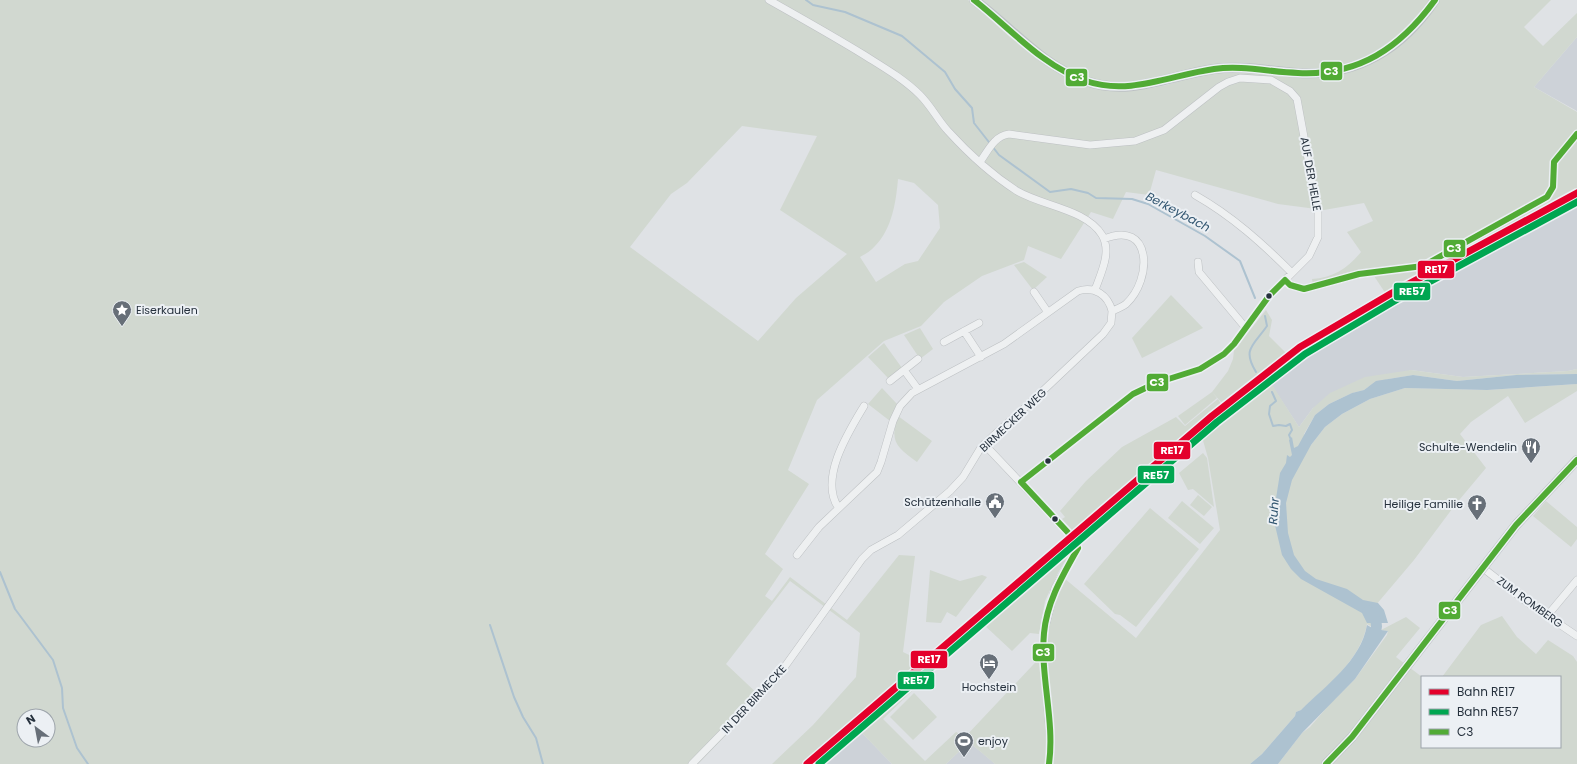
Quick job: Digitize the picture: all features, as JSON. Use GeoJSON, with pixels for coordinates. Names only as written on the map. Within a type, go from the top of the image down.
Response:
{"type":"FeatureCollection","features":[{"type":"Feature","properties":{"kind":"street"},"geometry":{"type":"LineString","coordinates":[[769,0],[823,30],[905,82],[920,96],[948,130],[980,162],[1009,186],[1026,196],[1084,218],[1094,225],[1104,239],[1106,248],[1105,258],[1096,290]]}},
{"type":"Feature","properties":{"kind":"street"},"geometry":{"type":"LineString","coordinates":[[974,0],[1047,62],[1073,76],[1094,84],[1116,87],[1139,86],[1193,73],[1222,68],[1240,67],[1273,76]]}},
{"type":"Feature","properties":{"kind":"street"},"geometry":{"type":"LineString","coordinates":[[980,162],[994,141],[1005,134],[1017,134],[1090,145],[1122,143],[1147,138],[1168,127],[1228,82],[1244,78],[1325,72],[1345,69],[1368,61],[1403,39],[1417,24],[1435,0]]}},
{"type":"Feature","properties":{"kind":"street","name":"AUF DER HELLE"},"geometry":{"type":"LineString","coordinates":[[1021,482],[1133,394],[1156,383],[1200,369],[1215,361],[1234,344],[1269,296],[1306,260],[1316,242],[1319,232],[1318,213],[1297,100],[1290,90],[1273,76]]}},
{"type":"Feature","properties":{"kind":"street"},"geometry":{"type":"LineString","coordinates":[[1285,280],[1290,285],[1304,288],[1359,274],[1428,264],[1547,197],[1553,187],[1554,162],[1577,134]]}},
{"type":"Feature","properties":{"kind":"street"},"geometry":{"type":"LineString","coordinates":[[1194,195],[1248,230],[1292,273]]}},
{"type":"Feature","properties":{"kind":"street"},"geometry":{"type":"LineString","coordinates":[[797,555],[819,527],[838,507],[859,491],[877,472],[898,411],[907,397],[918,389],[982,357],[1078,291],[1096,290],[1105,298],[1112,311],[1125,305],[1131,298],[1142,276],[1145,259],[1139,244],[1129,238],[1116,235],[1104,239]]}},
{"type":"Feature","properties":{"kind":"street"},"geometry":{"type":"LineString","coordinates":[[1198,262],[1199,272],[1245,327]]}},
{"type":"Feature","properties":{"kind":"street"},"geometry":{"type":"LineString","coordinates":[[1034,292],[1047,311]]}},
{"type":"Feature","properties":{"kind":"street","name":"BIRMECKER WEG"},"geometry":{"type":"LineString","coordinates":[[826,610],[862,559],[871,550],[898,535],[950,490],[963,477],[984,444],[1099,338],[1111,322],[1112,311]]}},
{"type":"Feature","properties":{"kind":"street"},"geometry":{"type":"LineString","coordinates":[[944,342],[979,322]]}},
{"type":"Feature","properties":{"kind":"street"},"geometry":{"type":"LineString","coordinates":[[964,331],[982,357]]}},
{"type":"Feature","properties":{"kind":"street"},"geometry":{"type":"LineString","coordinates":[[890,381],[918,359]]}},
{"type":"Feature","properties":{"kind":"street"},"geometry":{"type":"LineString","coordinates":[[904,370],[918,389]]}},
{"type":"Feature","properties":{"kind":"street"},"geometry":{"type":"LineString","coordinates":[[838,507],[834,501],[833,492],[836,462],[848,433],[864,406]]}},
{"type":"Feature","properties":{"kind":"street"},"geometry":{"type":"LineString","coordinates":[[984,444],[1074,539],[1078,548],[1055,588],[1044,632],[1045,677],[1051,749],[1049,764]]}},
{"type":"Feature","properties":{"kind":"street"},"geometry":{"type":"LineString","coordinates":[[1326,764],[1352,737],[1519,521],[1577,460]]}},
{"type":"Feature","properties":{"kind":"street","name":"ZUM ROMBERG"},"geometry":{"type":"LineString","coordinates":[[1483,568],[1547,616],[1577,636]]}},
{"type":"Feature","properties":{"kind":"street"},"geometry":{"type":"LineString","coordinates":[[1547,616],[1577,580]]}},
{"type":"Feature","properties":{"kind":"street","name":"IN DER BIRMECKE"},"geometry":{"type":"LineString","coordinates":[[692,764],[778,676],[826,610]]}},
{"type":"Feature","properties":{"kind":"shaded area"},"geometry":{"type":"Polygon","coordinates":[[[0,0],[968,0],[995,21],[999,16],[980,0],[1551,0],[1524,27],[1543,46],[1577,13],[1577,37],[1534,87],[1577,112],[1577,129],[1552,162],[1551,185],[1548,194],[1545,198],[1425,264],[1387,269],[1387,272],[1424,268],[1546,199],[1553,188],[1554,168],[1556,163],[1577,137],[1577,190],[1386,294],[1370,270],[1349,272],[1313,284],[1312,279],[1327,277],[1340,271],[1351,263],[1361,252],[1347,232],[1373,221],[1364,203],[1324,210],[1278,204],[1156,170],[1149,195],[1126,192],[1113,219],[1091,212],[1061,259],[1028,246],[1024,260],[982,276],[944,302],[921,326],[884,341],[817,400],[788,470],[809,484],[765,554],[783,569],[765,596],[772,601],[790,577],[847,620],[899,555],[915,556],[903,652],[936,668],[883,719],[925,761],[956,732],[965,737],[1047,650],[1052,613],[1064,578],[1136,638],[1220,530],[1208,458],[1202,437],[1269,380],[1299,427],[1313,408],[1330,393],[1365,377],[1411,370],[1463,377],[1568,371],[1577,369],[1577,374],[1516,375],[1457,381],[1413,375],[1376,381],[1364,390],[1352,393],[1329,404],[1315,415],[1304,434],[1311,445],[1325,427],[1342,414],[1370,399],[1405,388],[1487,390],[1577,384],[1577,391],[1525,423],[1508,396],[1471,422],[1460,434],[1486,468],[1455,505],[1414,560],[1370,612],[1374,628],[1367,624],[1358,649],[1350,661],[1321,692],[1301,710],[1296,712],[1295,716],[1262,754],[1250,764],[995,764],[969,742],[946,764],[892,764],[860,731],[820,764],[772,764],[813,725],[856,677],[860,633],[790,581],[726,664],[762,698],[698,764],[0,764],[0,0]],[[1229,67],[1146,82],[1147,89],[1167,85],[1193,76],[1231,70],[1229,67]],[[742,126],[687,183],[671,194],[630,247],[758,341],[796,298],[847,254],[780,210],[817,136],[742,126]],[[898,179],[892,215],[885,232],[873,248],[860,257],[876,282],[905,264],[918,261],[940,228],[938,205],[914,183],[898,179]]]}},
{"type":"Feature","properties":{"kind":"shaded area"},"geometry":{"type":"Polygon","coordinates":[[[1577,37],[1577,111],[1534,87],[1577,37]]]}},
{"type":"Feature","properties":{"kind":"shaded area"},"geometry":{"type":"Polygon","coordinates":[[[1577,201],[1577,369],[1568,371],[1463,377],[1411,370],[1313,408],[1299,427],[1271,384],[1298,360],[1391,302],[1577,201]]]}},
{"type":"Feature","properties":{"kind":"shaded area"},"geometry":{"type":"Polygon","coordinates":[[[1024,262],[1047,277],[1033,290],[1014,265],[1024,262]]]}},
{"type":"Feature","properties":{"kind":"shaded area"},"geometry":{"type":"Polygon","coordinates":[[[1171,295],[1203,328],[1142,358],[1132,338],[1171,295]]]}},
{"type":"Feature","properties":{"kind":"shaded area"},"geometry":{"type":"Polygon","coordinates":[[[1266,310],[1272,320],[1269,336],[1286,353],[1222,403],[1212,392],[1228,371],[1233,359],[1234,350],[1266,310]]]}},
{"type":"Feature","properties":{"kind":"shaded area"},"geometry":{"type":"Polygon","coordinates":[[[920,328],[933,349],[920,359],[904,335],[920,328]]]}},
{"type":"Feature","properties":{"kind":"shaded area"},"geometry":{"type":"Polygon","coordinates":[[[884,343],[902,368],[888,378],[868,357],[884,343]]]}},
{"type":"Feature","properties":{"kind":"shaded area"},"geometry":{"type":"Polygon","coordinates":[[[882,388],[897,404],[890,421],[868,404],[882,388]]]}},
{"type":"Feature","properties":{"kind":"shaded area"},"geometry":{"type":"Polygon","coordinates":[[[1212,392],[1217,398],[1185,425],[1178,416],[1212,392]]]}},
{"type":"Feature","properties":{"kind":"shaded area"},"geometry":{"type":"Polygon","coordinates":[[[1218,399],[1221,404],[1073,531],[1062,519],[1065,517],[1060,511],[1086,481],[1122,447],[1176,417],[1185,426],[1218,399]]]}},
{"type":"Feature","properties":{"kind":"shaded area"},"geometry":{"type":"Polygon","coordinates":[[[898,416],[932,441],[917,462],[904,452],[897,443],[894,432],[898,416]]]}},
{"type":"Feature","properties":{"kind":"shaded area"},"geometry":{"type":"Polygon","coordinates":[[[1203,453],[1207,458],[1214,507],[1193,489],[1188,490],[1179,473],[1203,453]]]}},
{"type":"Feature","properties":{"kind":"shaded area"},"geometry":{"type":"Polygon","coordinates":[[[1198,495],[1212,507],[1204,516],[1190,505],[1198,495]]]}},
{"type":"Feature","properties":{"kind":"shaded area"},"geometry":{"type":"Polygon","coordinates":[[[1182,501],[1214,528],[1200,544],[1168,518],[1182,501]]]}},
{"type":"Feature","properties":{"kind":"shaded area"},"geometry":{"type":"Polygon","coordinates":[[[1546,501],[1577,527],[1577,539],[1571,547],[1533,516],[1546,501]]]}},
{"type":"Feature","properties":{"kind":"shaded area"},"geometry":{"type":"Polygon","coordinates":[[[1150,508],[1199,549],[1136,627],[1120,615],[1115,614],[1084,584],[1150,508]]]}},
{"type":"Feature","properties":{"kind":"shaded area"},"geometry":{"type":"Polygon","coordinates":[[[1068,550],[1070,553],[1058,573],[1045,601],[1039,634],[1030,633],[1012,651],[982,623],[1068,550]]]}},
{"type":"Feature","properties":{"kind":"shaded area"},"geometry":{"type":"Polygon","coordinates":[[[930,570],[960,581],[982,575],[987,577],[956,617],[947,612],[941,623],[926,622],[930,570]]]}},
{"type":"Feature","properties":{"kind":"shaded area"},"geometry":{"type":"Polygon","coordinates":[[[1502,616],[1517,637],[1536,654],[1548,640],[1573,656],[1577,662],[1577,764],[1278,764],[1302,733],[1310,727],[1355,679],[1387,635],[1388,631],[1381,630],[1406,617],[1420,628],[1396,657],[1421,676],[1421,748],[1561,748],[1561,676],[1443,676],[1481,625],[1502,616]]]}},
{"type":"Feature","properties":{"kind":"shaded area"},"geometry":{"type":"Polygon","coordinates":[[[914,693],[937,717],[913,740],[890,717],[914,693]]]}},
{"type":"Feature","properties":{"kind":"shaded area"},"geometry":{"type":"Polygon","coordinates":[[[860,731],[892,764],[820,764],[860,731]]]}},
{"type":"Feature","properties":{"kind":"shaded area"},"geometry":{"type":"Polygon","coordinates":[[[969,742],[993,762],[995,764],[946,764],[969,742]]]}},
{"type":"Feature","properties":{"kind":"water"},"geometry":{"type":"Polygon","coordinates":[[[1577,374],[1577,384],[1487,390],[1405,388],[1370,399],[1342,414],[1325,427],[1311,445],[1292,480],[1286,503],[1288,533],[1294,555],[1305,571],[1316,579],[1347,589],[1363,600],[1378,603],[1384,610],[1388,623],[1367,623],[1362,613],[1301,579],[1291,569],[1282,555],[1274,521],[1274,511],[1280,473],[1286,463],[1287,455],[1290,457],[1292,455],[1289,440],[1292,437],[1294,448],[1298,446],[1315,415],[1329,404],[1352,393],[1364,390],[1376,381],[1413,375],[1457,381],[1516,375],[1577,374]]]}},
{"type":"Feature","properties":{"kind":"water"},"geometry":{"type":"Polygon","coordinates":[[[1367,625],[1374,629],[1388,631],[1355,679],[1302,733],[1278,764],[1250,764],[1262,754],[1295,716],[1296,712],[1301,710],[1341,672],[1358,650],[1367,625]]]}},
{"type":"Feature","properties":{"kind":"waterway","name":"Berkeybach"},"geometry":{"type":"LineString","coordinates":[[806,0],[813,5],[845,12],[902,36],[945,72],[955,89],[972,108],[974,123],[999,155],[1050,192],[1071,189],[1088,193],[1096,198],[1132,199],[1148,204],[1205,236],[1240,261],[1255,298]]}},
{"type":"Feature","properties":{"kind":"waterway","name":"Berkeybach"},"geometry":{"type":"LineString","coordinates":[[1256,372],[1250,358],[1250,353],[1254,343],[1267,326],[1265,316]]}},
{"type":"Feature","properties":{"kind":"waterway","name":"Berkeybach"},"geometry":{"type":"LineString","coordinates":[[1272,392],[1276,401],[1270,406],[1269,414],[1273,426],[1286,426],[1290,424],[1292,430],[1289,435],[1291,440]]}},
{"type":"Feature","properties":{"kind":"waterway"},"geometry":{"type":"LineString","coordinates":[[0,572],[15,609],[53,660],[62,688],[63,708],[77,748],[88,764]]}},
{"type":"Feature","properties":{"kind":"waterway","name":"Ruhr"},"geometry":{"type":"LineString","coordinates":[[1368,611],[1376,622],[1376,630],[1370,643]]}},
{"type":"Feature","properties":{"kind":"waterway"},"geometry":{"type":"LineString","coordinates":[[490,625],[514,697],[523,717],[536,738],[543,764]]}},
{"type":"Feature","properties":{"kind":"rail line","name":"RE17"},"geometry":{"type":"LineString","coordinates":[[807,764],[1212,416],[1300,347],[1392,293],[1577,193]]}},
{"type":"Feature","properties":{"kind":"rail line","name":"RE57"},"geometry":{"type":"LineString","coordinates":[[819,764],[1217,422],[1305,354],[1396,300],[1577,202]]}},
{"type":"Feature","properties":{"kind":"transit line","name":"C3"},"geometry":{"type":"LineString","coordinates":[[974,0],[1027,45],[1055,66],[1086,81],[1102,85],[1118,86],[1150,83],[1198,72],[1224,68],[1246,68],[1298,73],[1320,73],[1340,70],[1359,64],[1376,56],[1392,45],[1422,17],[1435,0]]}},
{"type":"Feature","properties":{"kind":"transit line","name":"C3"},"geometry":{"type":"LineString","coordinates":[[1285,280],[1290,285],[1304,289],[1359,274],[1423,266],[1547,197],[1553,187],[1554,162],[1577,134]]}},
{"type":"Feature","properties":{"kind":"transit line","name":"C3"},"geometry":{"type":"LineString","coordinates":[[1021,482],[1133,394],[1156,383],[1200,369],[1224,354],[1234,344],[1269,296],[1285,280]]}},
{"type":"Feature","properties":{"kind":"transit line","name":"C3"},"geometry":{"type":"LineString","coordinates":[[1326,764],[1352,737],[1516,525],[1577,460]]}},
{"type":"Feature","properties":{"kind":"transit line","name":"C3"},"geometry":{"type":"LineString","coordinates":[[1021,482],[1074,539],[1078,548]]}},
{"type":"Feature","properties":{"kind":"transit line","name":"C3"},"geometry":{"type":"LineString","coordinates":[[1049,764],[1050,731],[1044,666],[1044,633],[1048,610],[1052,599],[1061,578],[1078,548]]}},
{"type":"Feature","properties":{"kind":"place","name":"Eiserkaulen"},"geometry":{"type":"Point","coordinates":[122,327]}},
{"type":"Feature","properties":{"kind":"place","name":"Schulte-Wendelin"},"geometry":{"type":"Point","coordinates":[1531,464]}},
{"type":"Feature","properties":{"kind":"place","name":"Schützenhalle"},"geometry":{"type":"Point","coordinates":[995,519]}},
{"type":"Feature","properties":{"kind":"place","name":"Heilige Familie"},"geometry":{"type":"Point","coordinates":[1477,521]}},
{"type":"Feature","properties":{"kind":"place","name":"Hochstein"},"geometry":{"type":"Point","coordinates":[989,680]}},
{"type":"Feature","properties":{"kind":"place","name":"enjoy"},"geometry":{"type":"Point","coordinates":[964,758]}}]}
